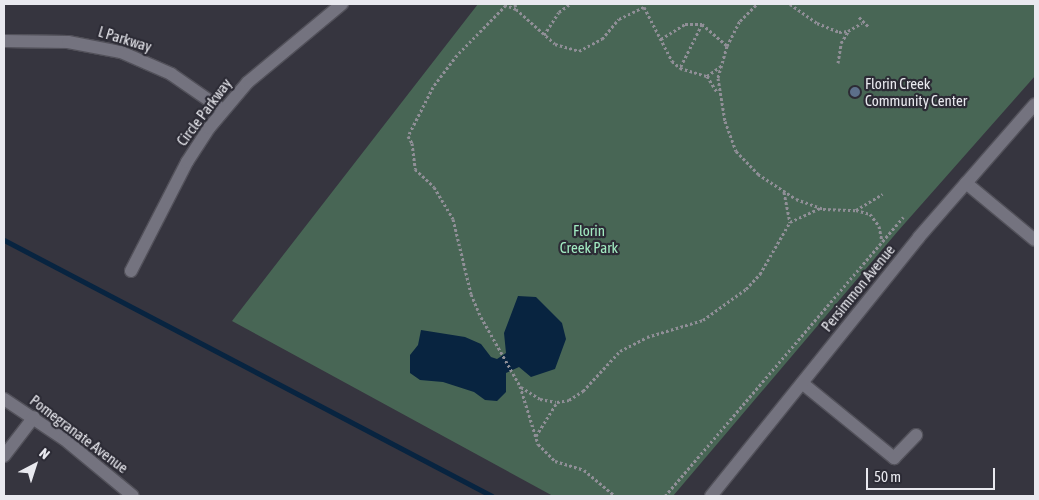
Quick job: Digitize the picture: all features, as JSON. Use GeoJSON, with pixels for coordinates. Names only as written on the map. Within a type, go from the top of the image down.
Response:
{"type":"FeatureCollection","features":[{"type":"Feature","properties":{"kind":"street","name":"Circle Parkway"},"geometry":{"type":"LineString","coordinates":[[131,271],[187,162],[222,110],[278,54],[342,4]]}},
{"type":"Feature","properties":{"kind":"street","name":"L Parkway"},"geometry":{"type":"LineString","coordinates":[[4,41],[68,42],[121,52],[171,74],[222,110]]}},
{"type":"Feature","properties":{"kind":"street","name":"Persimmon Avenue"},"geometry":{"type":"LineString","coordinates":[[714,495],[802,383],[966,183],[1035,104]]}},
{"type":"Feature","properties":{"kind":"street"},"geometry":{"type":"LineString","coordinates":[[966,183],[1035,240]]}},
{"type":"Feature","properties":{"kind":"street"},"geometry":{"type":"LineString","coordinates":[[802,383],[894,458],[916,435]]}},
{"type":"Feature","properties":{"kind":"street","name":"Pomegranate Avenue"},"geometry":{"type":"LineString","coordinates":[[4,399],[34,417],[133,496]]}},
{"type":"Feature","properties":{"kind":"street"},"geometry":{"type":"LineString","coordinates":[[4,456],[34,417]]}},
{"type":"Feature","properties":{"kind":"path"},"geometry":{"type":"LineString","coordinates":[[515,4],[516,9]]}},
{"type":"Feature","properties":{"kind":"path"},"geometry":{"type":"LineString","coordinates":[[544,34],[559,12],[570,4]]}},
{"type":"Feature","properties":{"kind":"path"},"geometry":{"type":"LineString","coordinates":[[641,4],[661,39],[668,56],[680,68],[707,76],[718,93],[736,152],[758,174],[784,192],[820,208],[856,210],[870,214],[880,226],[882,241]]}},
{"type":"Feature","properties":{"kind":"path"},"geometry":{"type":"LineString","coordinates":[[718,93],[718,78],[727,46],[740,21],[757,4]]}},
{"type":"Feature","properties":{"kind":"path"},"geometry":{"type":"LineString","coordinates":[[790,4],[817,23],[839,32],[848,31],[862,23]]}},
{"type":"Feature","properties":{"kind":"path"},"geometry":{"type":"LineString","coordinates":[[616,496],[584,470],[548,456],[536,437],[520,386],[471,294],[453,219],[434,188],[415,169],[412,143],[408,136],[433,87],[457,55],[506,5],[516,9],[544,34],[567,50],[579,51],[602,39],[619,19],[644,7]]}},
{"type":"Feature","properties":{"kind":"path"},"geometry":{"type":"LineString","coordinates":[[859,17],[862,23],[868,26]]}},
{"type":"Feature","properties":{"kind":"path"},"geometry":{"type":"LineString","coordinates":[[661,39],[685,24],[702,24],[727,46]]}},
{"type":"Feature","properties":{"kind":"path"},"geometry":{"type":"LineString","coordinates":[[680,68],[702,24]]}},
{"type":"Feature","properties":{"kind":"path"},"geometry":{"type":"LineString","coordinates":[[838,63],[840,44],[848,31]]}},
{"type":"Feature","properties":{"kind":"path"},"geometry":{"type":"LineString","coordinates":[[707,76],[723,65]]}},
{"type":"Feature","properties":{"kind":"path"},"geometry":{"type":"LineString","coordinates":[[784,192],[790,222]]}},
{"type":"Feature","properties":{"kind":"path"},"geometry":{"type":"LineString","coordinates":[[856,210],[884,194]]}},
{"type":"Feature","properties":{"kind":"path"},"geometry":{"type":"LineString","coordinates":[[520,386],[540,399],[556,402],[569,400],[583,391],[608,362],[634,343],[694,324],[729,302],[760,274],[769,253],[790,222],[820,208]]}},
{"type":"Feature","properties":{"kind":"path"},"geometry":{"type":"LineString","coordinates":[[665,496],[903,217]]}},
{"type":"Feature","properties":{"kind":"path"},"geometry":{"type":"LineString","coordinates":[[536,437],[556,402]]}},
{"type":"Feature","properties":{"kind":"green space","name":"Florin Creek Park"},"geometry":{"type":"Polygon","coordinates":[[[478,4],[1035,4],[1035,76],[898,231],[673,496],[553,496],[232,321],[478,4]]]}},
{"type":"Feature","properties":{"kind":"water"},"geometry":{"type":"Polygon","coordinates":[[[518,296],[536,297],[562,323],[566,339],[555,369],[531,377],[519,367],[506,373],[506,392],[497,401],[485,400],[474,392],[443,382],[420,380],[410,373],[410,355],[418,345],[421,330],[465,337],[481,344],[491,357],[497,359],[506,353],[504,333],[518,296]]]}},
{"type":"Feature","properties":{"kind":"waterway"},"geometry":{"type":"LineString","coordinates":[[4,240],[492,496]]}},
{"type":"Feature","properties":{"kind":"place","name":"Florin Creek Community Center"},"geometry":{"type":"Point","coordinates":[855,92]}}]}
